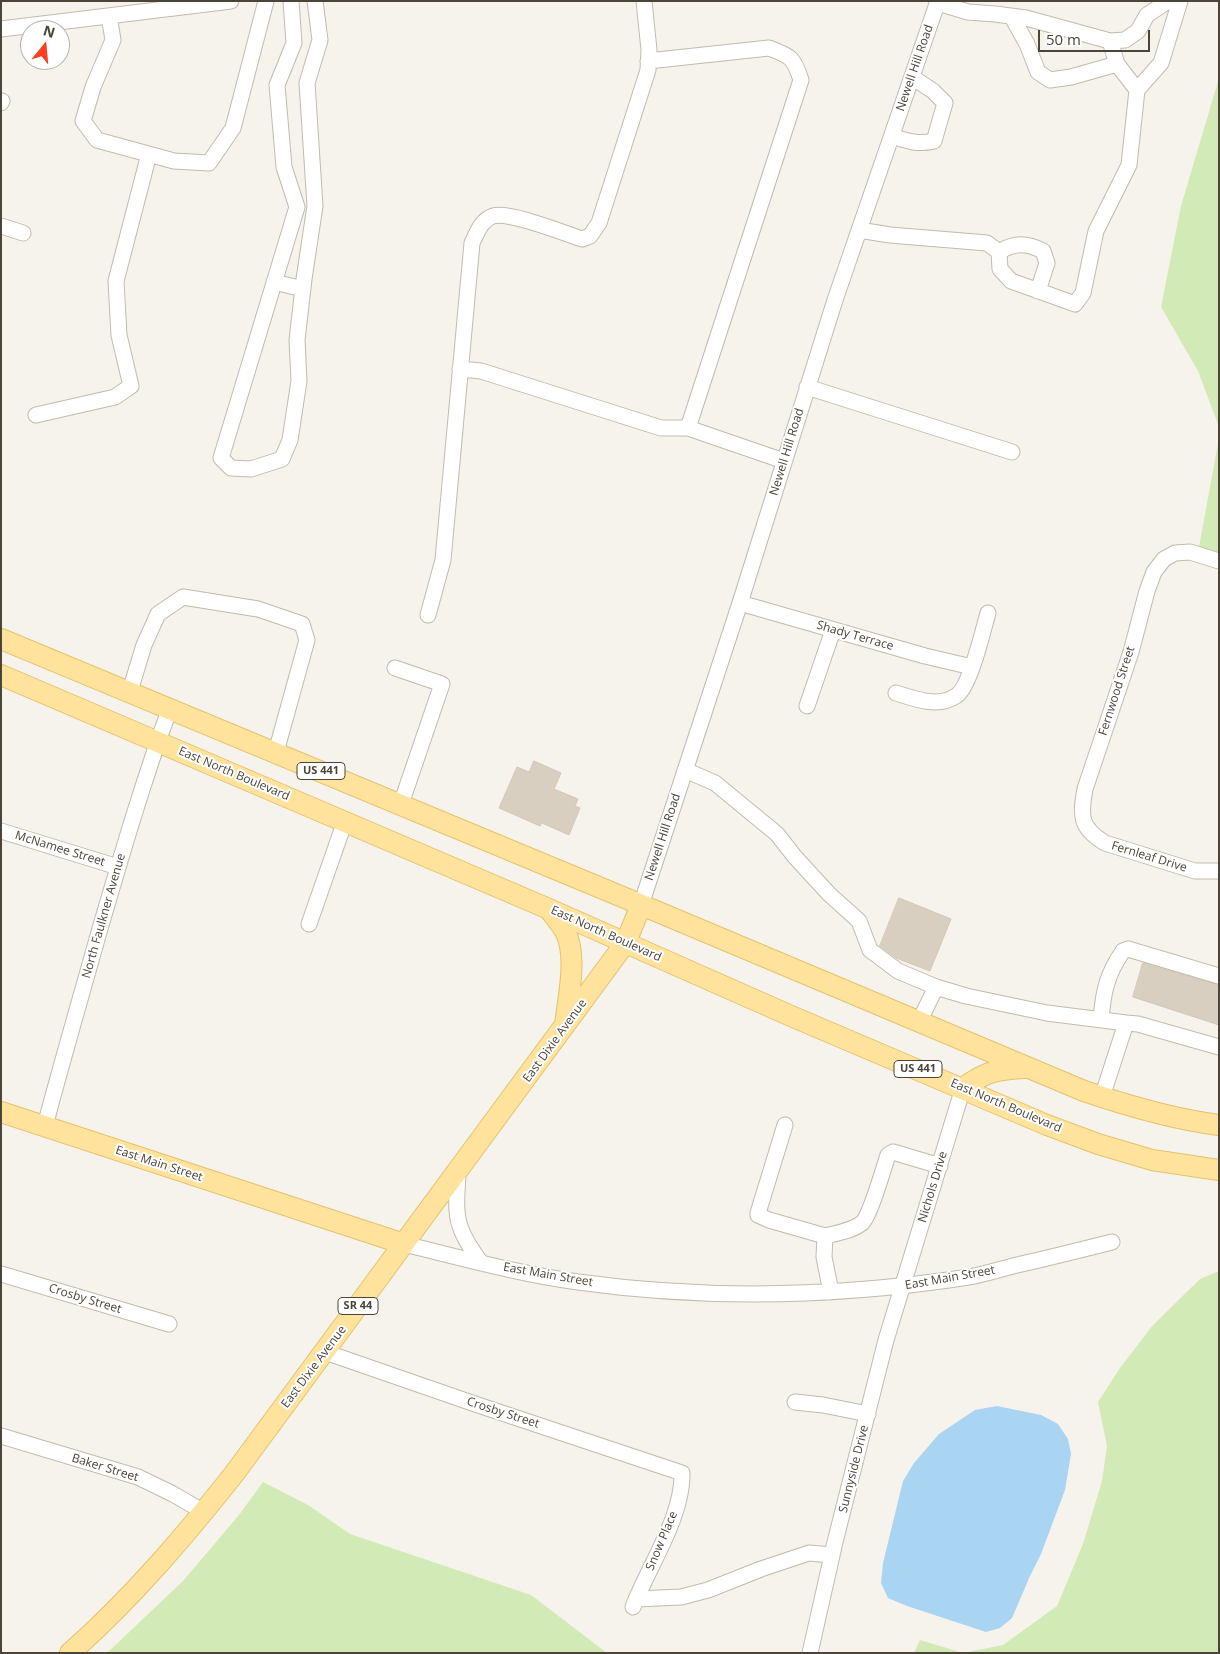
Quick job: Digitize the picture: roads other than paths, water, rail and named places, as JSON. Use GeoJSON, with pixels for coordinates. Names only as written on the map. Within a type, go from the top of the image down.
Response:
{"type":"FeatureCollection","features":[{"type":"Feature","properties":{"kind":"main road","name":"US 441"},"geometry":{"type":"LineString","coordinates":[[1,639],[130,691],[1102,1097],[1171,1117],[1219,1125]]}},
{"type":"Feature","properties":{"kind":"main road","name":"East North Boulevard"},"geometry":{"type":"LineString","coordinates":[[1,675],[345,821],[626,942],[790,1016],[1047,1125],[1098,1144],[1152,1160],[1219,1170]]}},
{"type":"Feature","properties":{"kind":"main road","name":"SR 44"},"geometry":{"type":"LineString","coordinates":[[626,942],[641,904]]}},
{"type":"Feature","properties":{"kind":"main road"},"geometry":{"type":"LineString","coordinates":[[549,909],[566,932],[571,952],[571,972],[565,1027]]}},
{"type":"Feature","properties":{"kind":"main road","name":"East Dixie Avenue"},"geometry":{"type":"LineString","coordinates":[[70,1653],[123,1602],[204,1512],[325,1352],[626,942]]}},
{"type":"Feature","properties":{"kind":"main road"},"geometry":{"type":"LineString","coordinates":[[963,1088],[979,1076],[996,1070],[1028,1067]]}},
{"type":"Feature","properties":{"kind":"main road","name":"East Main Street"},"geometry":{"type":"LineString","coordinates":[[1,1112],[404,1244]]}},
{"type":"Feature","properties":{"kind":"street"},"geometry":{"type":"LineString","coordinates":[[1,29],[231,1]]}},
{"type":"Feature","properties":{"kind":"street"},"geometry":{"type":"LineString","coordinates":[[109,16],[114,40],[93,87],[83,121],[97,140],[174,161],[209,162],[233,128],[266,1]]}},
{"type":"Feature","properties":{"kind":"street"},"geometry":{"type":"LineString","coordinates":[[291,1],[294,43],[278,85],[284,167],[297,207],[221,458],[231,468],[251,469],[282,459],[290,440],[299,381],[298,340],[303,289],[315,206],[307,83],[320,40],[315,1]]}},
{"type":"Feature","properties":{"kind":"street"},"geometry":{"type":"LineString","coordinates":[[428,615],[443,560],[472,243],[480,225],[493,216],[511,216],[582,239],[590,236],[599,222],[648,70],[649,50],[644,1]]}},
{"type":"Feature","properties":{"kind":"street"},"geometry":{"type":"LineString","coordinates":[[938,2],[968,12],[1026,18],[1110,41],[1125,40],[1132,36],[1138,31],[1147,15],[1168,1]]}},
{"type":"Feature","properties":{"kind":"street"},"geometry":{"type":"LineString","coordinates":[[859,230],[890,235],[987,243],[999,252],[1000,268],[1012,281],[1075,304],[1083,293],[1096,231],[1129,165],[1138,90],[1160,63],[1180,1]]}},
{"type":"Feature","properties":{"kind":"street","name":"Newell Hill Road"},"geometry":{"type":"LineString","coordinates":[[641,904],[740,603],[835,300],[938,2]]}},
{"type":"Feature","properties":{"kind":"street"},"geometry":{"type":"LineString","coordinates":[[1012,17],[1027,44],[1038,72],[1050,80],[1071,77],[1117,64]]}},
{"type":"Feature","properties":{"kind":"street"},"geometry":{"type":"LineString","coordinates":[[1110,41],[1117,64],[1138,90]]}},
{"type":"Feature","properties":{"kind":"street"},"geometry":{"type":"LineString","coordinates":[[648,61],[769,48],[784,54],[796,64],[802,80],[688,428]]}},
{"type":"Feature","properties":{"kind":"street"},"geometry":{"type":"LineString","coordinates":[[892,136],[912,143],[934,141],[945,103],[933,91],[912,77]]}},
{"type":"Feature","properties":{"kind":"street"},"geometry":{"type":"LineString","coordinates":[[36,415],[115,397],[131,386],[119,335],[116,281],[149,154]]}},
{"type":"Feature","properties":{"kind":"street"},"geometry":{"type":"LineString","coordinates":[[1,226],[23,233]]}},
{"type":"Feature","properties":{"kind":"street"},"geometry":{"type":"LineString","coordinates":[[999,252],[1019,244],[1031,245],[1043,250],[1047,263],[1038,290]]}},
{"type":"Feature","properties":{"kind":"street"},"geometry":{"type":"LineString","coordinates":[[274,282],[303,289]]}},
{"type":"Feature","properties":{"kind":"street"},"geometry":{"type":"LineString","coordinates":[[460,369],[481,371],[661,428],[688,428],[784,461]]}},
{"type":"Feature","properties":{"kind":"street"},"geometry":{"type":"LineString","coordinates":[[808,387],[1012,452]]}},
{"type":"Feature","properties":{"kind":"street","name":"Fernwood Street"},"geometry":{"type":"LineString","coordinates":[[1086,827],[1082,818],[1085,789],[1131,652],[1147,590],[1154,572],[1164,559],[1175,553],[1190,552],[1219,561]]}},
{"type":"Feature","properties":{"kind":"street"},"geometry":{"type":"LineString","coordinates":[[130,691],[144,645],[158,614],[183,597],[258,609],[302,624],[307,640],[276,752]]}},
{"type":"Feature","properties":{"kind":"street","name":"Shady Terrace"},"geometry":{"type":"LineString","coordinates":[[740,603],[925,656],[972,667]]}},
{"type":"Feature","properties":{"kind":"street"},"geometry":{"type":"LineString","coordinates":[[896,693],[919,700],[936,702],[946,700],[962,692],[972,667],[988,613]]}},
{"type":"Feature","properties":{"kind":"street"},"geometry":{"type":"LineString","coordinates":[[807,706],[833,630]]}},
{"type":"Feature","properties":{"kind":"street"},"geometry":{"type":"LineString","coordinates":[[395,668],[442,684],[401,804]]}},
{"type":"Feature","properties":{"kind":"street","name":"North Faulkner Avenue"},"geometry":{"type":"LineString","coordinates":[[45,1126],[118,867],[170,708]]}},
{"type":"Feature","properties":{"kind":"street"},"geometry":{"type":"LineString","coordinates":[[685,770],[715,783],[777,834],[829,894],[860,921],[870,950],[898,971],[936,987],[966,996],[1047,1013],[1138,1024],[1219,1047]]}},
{"type":"Feature","properties":{"kind":"street"},"geometry":{"type":"LineString","coordinates":[[308,924],[345,821]]}},
{"type":"Feature","properties":{"kind":"street","name":"Fernleaf Drive"},"geometry":{"type":"LineString","coordinates":[[1086,827],[1094,836],[1106,843],[1195,871],[1219,871]]}},
{"type":"Feature","properties":{"kind":"street","name":"McNamee Street"},"geometry":{"type":"LineString","coordinates":[[1,831],[118,867]]}},
{"type":"Feature","properties":{"kind":"street"},"geometry":{"type":"LineString","coordinates":[[1101,1020],[1102,998],[1105,987],[1114,965],[1123,951],[1128,950],[1219,976]]}},
{"type":"Feature","properties":{"kind":"street"},"geometry":{"type":"LineString","coordinates":[[920,1022],[936,987]]}},
{"type":"Feature","properties":{"kind":"street"},"geometry":{"type":"LineString","coordinates":[[1102,1097],[1126,1023]]}},
{"type":"Feature","properties":{"kind":"street","name":"Nichols Drive"},"geometry":{"type":"LineString","coordinates":[[904,1286],[963,1088]]}},
{"type":"Feature","properties":{"kind":"street"},"geometry":{"type":"LineString","coordinates":[[786,1125],[758,1215],[825,1236],[861,1224],[865,1219],[888,1154],[893,1152],[940,1166]]}},
{"type":"Feature","properties":{"kind":"street"},"geometry":{"type":"LineString","coordinates":[[458,1171],[457,1202],[459,1224],[466,1240],[481,1263]]}},
{"type":"Feature","properties":{"kind":"street"},"geometry":{"type":"LineString","coordinates":[[825,1236],[824,1258],[831,1292]]}},
{"type":"Feature","properties":{"kind":"street","name":"East Main Street"},"geometry":{"type":"LineString","coordinates":[[404,1244],[481,1263],[576,1282],[645,1290],[716,1294],[771,1294],[831,1292],[904,1286],[972,1276],[1112,1242]]}},
{"type":"Feature","properties":{"kind":"street","name":"Crosby Street"},"geometry":{"type":"LineString","coordinates":[[1,1274],[169,1324]]}},
{"type":"Feature","properties":{"kind":"street","name":"Sunnyside Drive"},"geometry":{"type":"LineString","coordinates":[[810,1653],[832,1555],[886,1340],[904,1286]]}},
{"type":"Feature","properties":{"kind":"street","name":"Crosby Street"},"geometry":{"type":"LineString","coordinates":[[325,1352],[682,1473]]}},
{"type":"Feature","properties":{"kind":"street"},"geometry":{"type":"LineString","coordinates":[[795,1402],[823,1405],[868,1414]]}},
{"type":"Feature","properties":{"kind":"street","name":"Baker Street"},"geometry":{"type":"LineString","coordinates":[[1,1436],[138,1477],[204,1512]]}},
{"type":"Feature","properties":{"kind":"street","name":"Snow Place"},"geometry":{"type":"LineString","coordinates":[[682,1473],[682,1487],[674,1514],[635,1603],[681,1597],[708,1590],[809,1553],[832,1555]]}},
{"type":"Feature","properties":{"kind":"water"},"geometry":{"type":"Polygon","coordinates":[[[997,1406],[1041,1415],[1058,1424],[1068,1439],[1071,1454],[1065,1490],[1041,1554],[1012,1618],[1000,1628],[986,1632],[888,1598],[881,1583],[883,1563],[903,1481],[914,1463],[939,1434],[975,1410],[997,1406]]]}}]}
